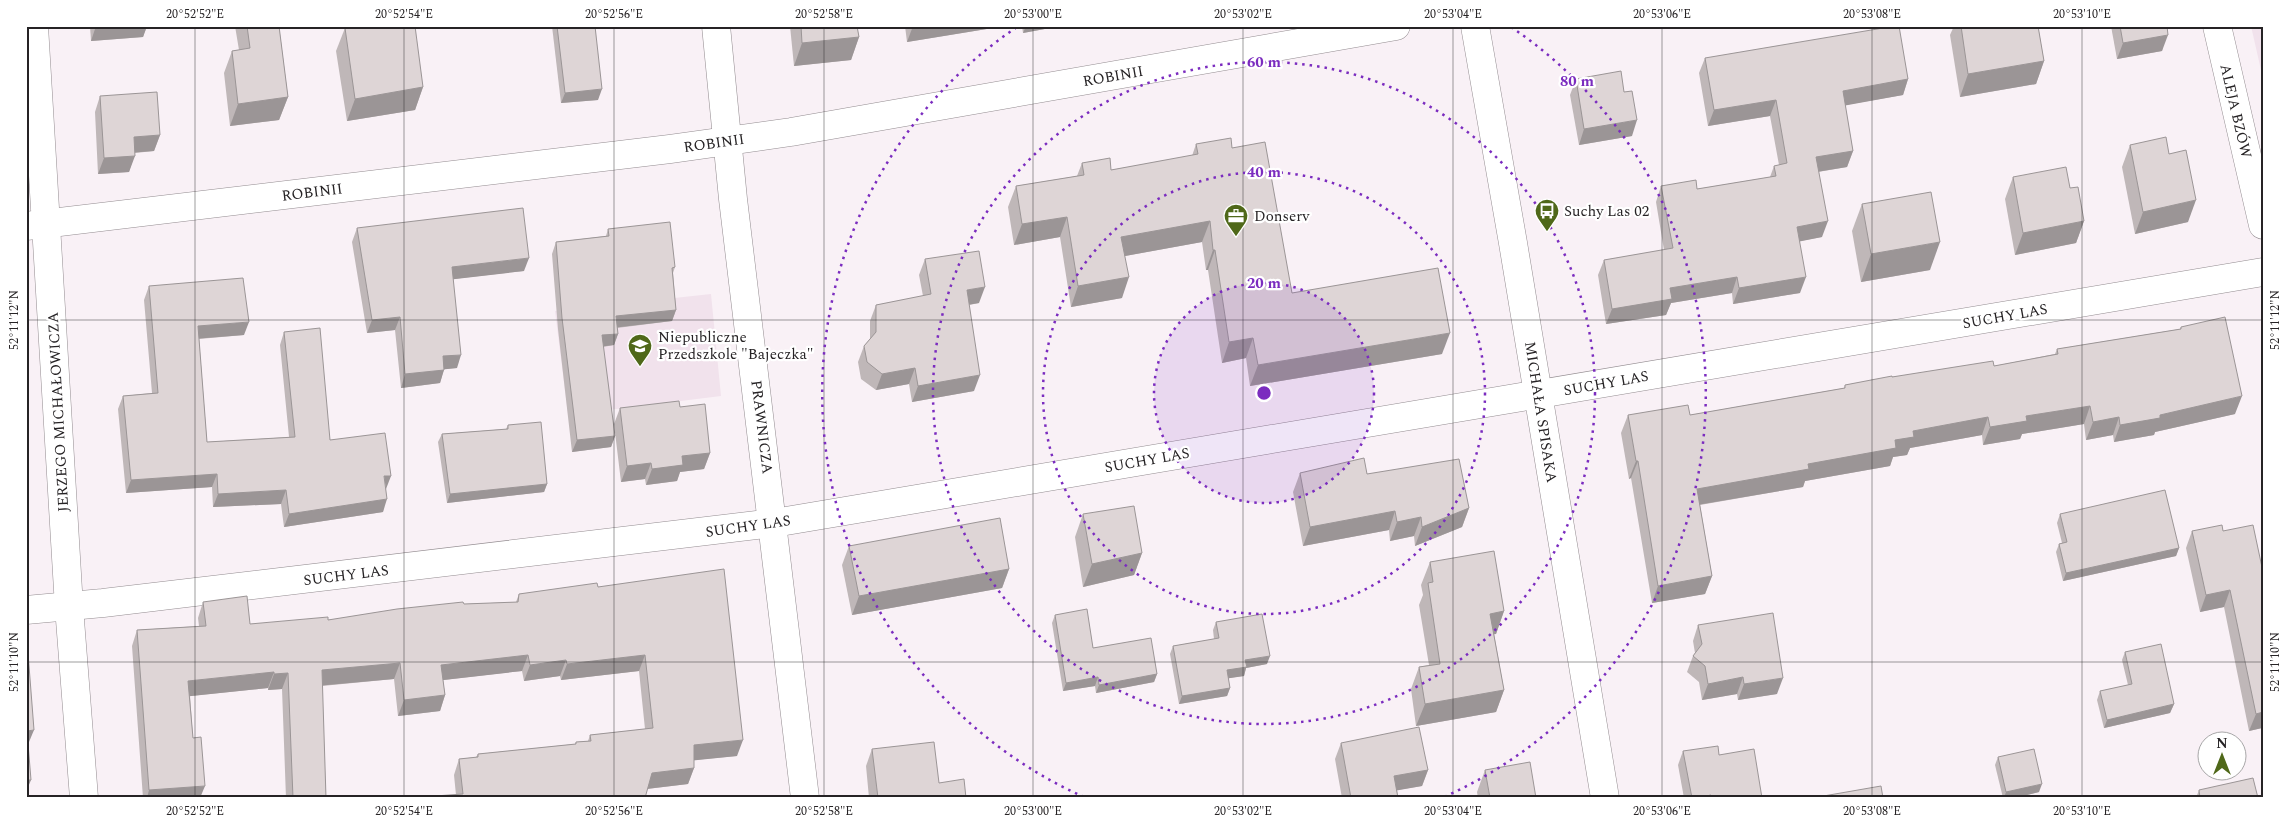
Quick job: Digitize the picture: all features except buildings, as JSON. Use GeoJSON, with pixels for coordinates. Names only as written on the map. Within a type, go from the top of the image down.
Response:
{"type":"FeatureCollection","features":[{"type":"Feature","properties":{"kind":"street","name":"JERZEGO MICHAŁOWICZA"},"geometry":{"type":"LineString","coordinates":[[34,26],[37,225],[84,798]]}},
{"type":"Feature","properties":{"kind":"street","name":"PRAWNICZA"},"geometry":{"type":"LineString","coordinates":[[716,26],[733,199],[774,524],[805,798]]}},
{"type":"Feature","properties":{"kind":"street","name":"ROBINII"},"geometry":{"type":"LineString","coordinates":[[37,225],[800,131],[1396,26]]}},
{"type":"Feature","properties":{"kind":"street","name":"MICHAŁA SPISAKA"},"geometry":{"type":"LineString","coordinates":[[1474,26],[1513,243],[1605,798]]}},
{"type":"Feature","properties":{"kind":"street","name":"ALEJA BZÓW"},"geometry":{"type":"LineString","coordinates":[[2217,26],[2263,225]]}},
{"type":"Feature","properties":{"kind":"street","name":"SUCHY LAS"},"geometry":{"type":"LineString","coordinates":[[26,610],[69,607],[774,524],[2263,272]]}},
{"type":"Feature","properties":{"kind":"shaded area"},"geometry":{"type":"Polygon","coordinates":[[[2251,26],[2263,26],[2263,79],[2251,26]]]}},
{"type":"Feature","properties":{"kind":"shaded area","name":"Niepubliczne Przedszkole \"Bajeczka\""},"geometry":{"type":"Polygon","coordinates":[[[711,294],[721,396],[568,415],[555,311],[711,294]]]}},
{"type":"Feature","properties":{"kind":"place","name":"Suchy Las 02"},"geometry":{"type":"Point","coordinates":[1547,232]}},
{"type":"Feature","properties":{"kind":"place","name":"Donserv"},"geometry":{"type":"Point","coordinates":[1236,237]}},
{"type":"Feature","properties":{"kind":"place","name":"Niepubliczne Przedszkole \"Bajeczka\""},"geometry":{"type":"Point","coordinates":[640,367]}}]}
